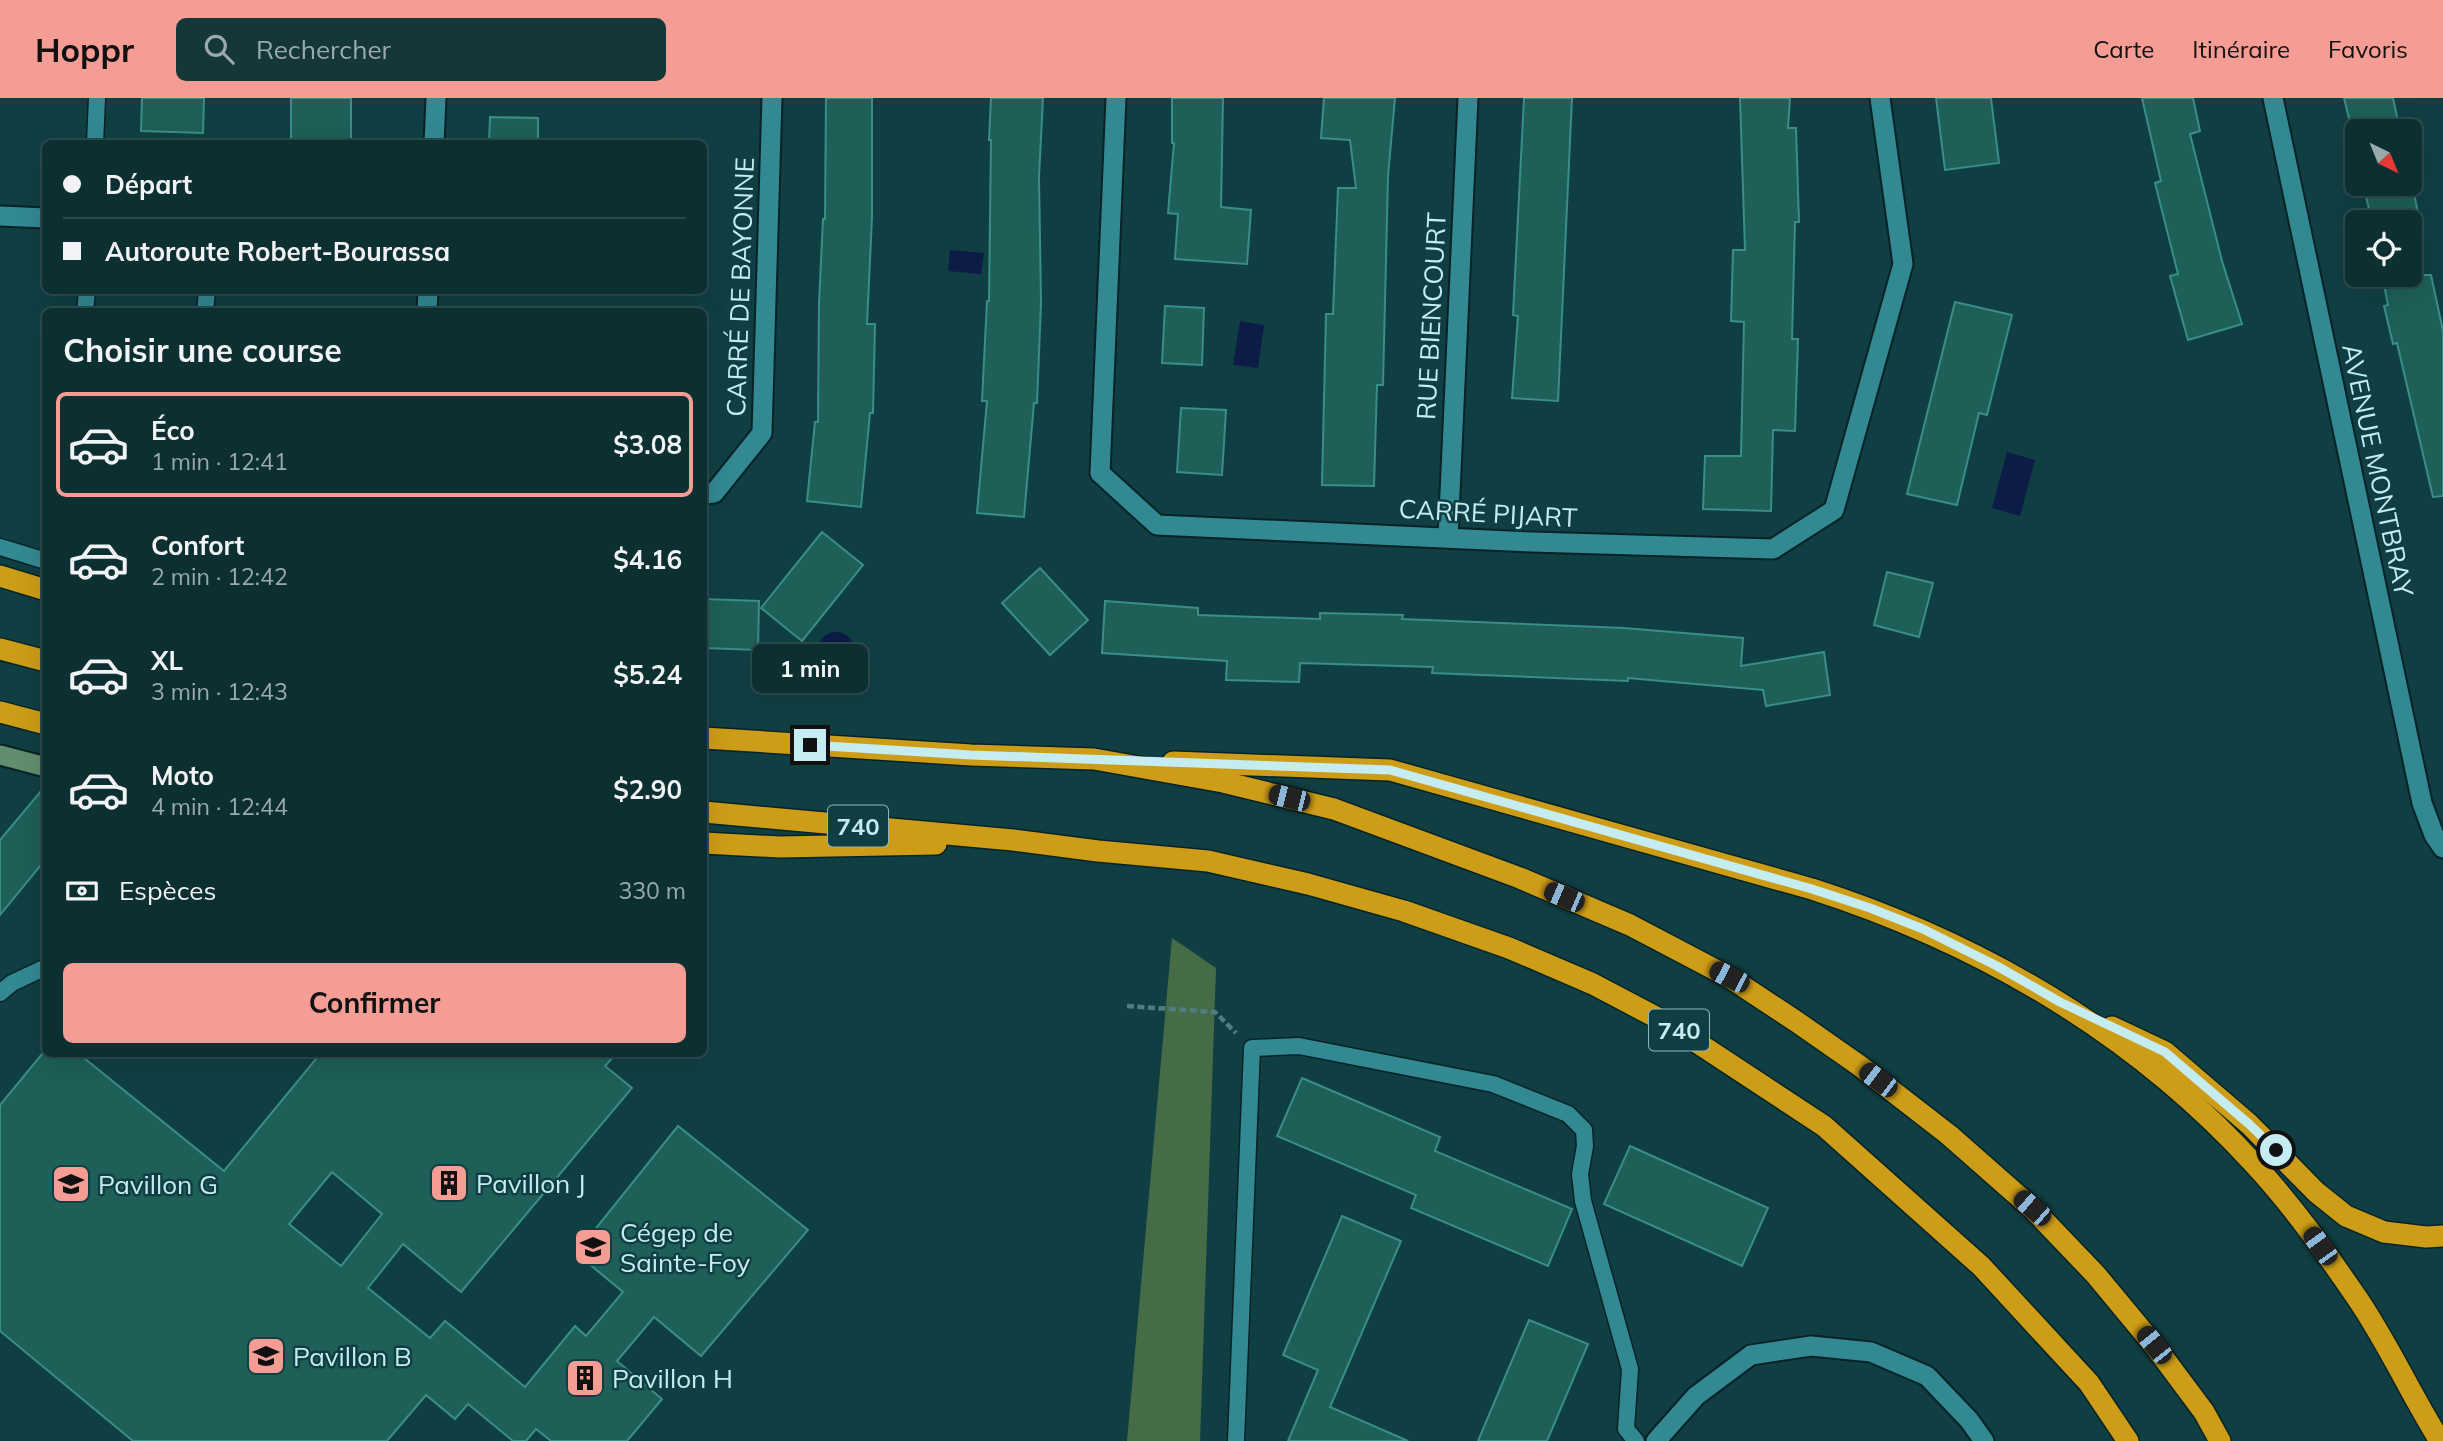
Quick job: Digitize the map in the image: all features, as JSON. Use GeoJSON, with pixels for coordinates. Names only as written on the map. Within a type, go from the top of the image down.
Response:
{"type":"FeatureCollection","features":[{"type":"Feature","properties":{"kind":"highway"},"geometry":{"type":"LineString","coordinates":[[0,576],[42,589]]}},
{"type":"Feature","properties":{"kind":"highway"},"geometry":{"type":"LineString","coordinates":[[0,649],[42,661]]}},
{"type":"Feature","properties":{"kind":"highway"},"geometry":{"type":"LineString","coordinates":[[0,712],[42,723]]}},
{"type":"Feature","properties":{"kind":"highway","name":"740"},"geometry":{"type":"LineString","coordinates":[[707,738],[971,755],[1094,759],[1223,782],[1334,809],[1520,878],[1630,925],[1729,977],[1860,1066],[1950,1135],[2032,1208],[2096,1275],[2154,1345],[2204,1412],[2220,1441]]}},
{"type":"Feature","properties":{"kind":"highway"},"geometry":{"type":"LineString","coordinates":[[1094,759],[1390,770],[1870,908],[1923,929],[2060,1002],[2165,1052],[2249,1124],[2316,1192],[2346,1216],[2384,1232],[2426,1237],[2443,1236]]}},
{"type":"Feature","properties":{"kind":"highway","name":"740"},"geometry":{"type":"LineString","coordinates":[[707,812],[1208,861],[1404,911],[1509,948],[1593,984],[1669,1024],[1824,1126],[1981,1266],[2089,1383],[2128,1441]]}},
{"type":"Feature","properties":{"kind":"highway"},"geometry":{"type":"LineString","coordinates":[[707,843],[794,847],[1013,840]]}},
{"type":"Feature","properties":{"kind":"highway"},"geometry":{"type":"LineString","coordinates":[[2060,1002],[2121,1044],[2169,1083],[2256,1166],[2307,1228],[2356,1297],[2440,1441]]}},
{"type":"Feature","properties":{"kind":"main road"},"geometry":{"type":"LineString","coordinates":[[0,755],[42,766]]}},
{"type":"Feature","properties":{"kind":"street"},"geometry":{"type":"LineString","coordinates":[[434,140],[436,98]]}},
{"type":"Feature","properties":{"kind":"street","name":"CARRÉ DE BAYONNE"},"geometry":{"type":"LineString","coordinates":[[707,494],[714,493],[762,433],[772,98]]}},
{"type":"Feature","properties":{"kind":"street","name":"CARRÉ PIJART"},"geometry":{"type":"LineString","coordinates":[[1116,98],[1100,473],[1157,525],[1773,549],[1834,510],[1903,264],[1880,98]]}},
{"type":"Feature","properties":{"kind":"street","name":"RUE BIENCOURT"},"geometry":{"type":"LineString","coordinates":[[1448,537],[1468,98]]}},
{"type":"Feature","properties":{"kind":"street","name":"AVENUE MONTBRAY"},"geometry":{"type":"LineString","coordinates":[[2273,98],[2422,803],[2434,835],[2443,848]]}},
{"type":"Feature","properties":{"kind":"street"},"geometry":{"type":"LineString","coordinates":[[0,216],[42,218]]}},
{"type":"Feature","properties":{"kind":"street"},"geometry":{"type":"LineString","coordinates":[[1656,1441],[1696,1396],[1751,1355],[1811,1346],[1871,1352],[1927,1376],[1969,1419],[1984,1441]]}},
{"type":"Feature","properties":{"kind":"lane"},"geometry":{"type":"LineString","coordinates":[[95,140],[97,98]]}},
{"type":"Feature","properties":{"kind":"lane"},"geometry":{"type":"LineString","coordinates":[[0,547],[42,560]]}},
{"type":"Feature","properties":{"kind":"lane"},"geometry":{"type":"LineString","coordinates":[[0,993],[12,983],[42,969]]}},
{"type":"Feature","properties":{"kind":"lane"},"geometry":{"type":"LineString","coordinates":[[1236,1441],[1252,1048],[1299,1046],[1493,1084],[1568,1114],[1584,1130],[1585,1146],[1580,1174],[1583,1201],[1630,1369],[1626,1429],[1636,1441]]}},
{"type":"Feature","properties":{"kind":"path"},"geometry":{"type":"LineString","coordinates":[[1128,1006],[1215,1012]]}},
{"type":"Feature","properties":{"kind":"green space"},"geometry":{"type":"Polygon","coordinates":[[[1172,938],[1216,968],[1200,1441],[1127,1441],[1172,938]]]}},
{"type":"Feature","properties":{"kind":"water"},"geometry":{"type":"Polygon","coordinates":[[[950,250],[984,253],[981,274],[948,271],[950,250]]]}},
{"type":"Feature","properties":{"kind":"water"},"geometry":{"type":"Polygon","coordinates":[[[1240,321],[1264,325],[1258,368],[1233,365],[1240,321]]]}},
{"type":"Feature","properties":{"kind":"water"},"geometry":{"type":"Polygon","coordinates":[[[2007,452],[2035,460],[2020,516],[1992,508],[2007,452]]]}},
{"type":"Feature","properties":{"kind":"water"},"geometry":{"type":"Polygon","coordinates":[[[836,632],[848,638],[854,650],[848,662],[836,668],[824,662],[818,650],[824,638],[836,632]]]}},
{"type":"Feature","properties":{"kind":"building"},"geometry":{"type":"Polygon","coordinates":[[[142,98],[204,98],[203,133],[141,131],[142,98]]]}},
{"type":"Feature","properties":{"kind":"building"},"geometry":{"type":"Polygon","coordinates":[[[291,98],[351,98],[351,140],[291,140],[291,98]]]}},
{"type":"Feature","properties":{"kind":"building"},"geometry":{"type":"Polygon","coordinates":[[[826,98],[872,98],[872,217],[867,324],[875,324],[873,413],[870,413],[861,507],[807,501],[815,422],[818,422],[826,98]]]}},
{"type":"Feature","properties":{"kind":"building"},"geometry":{"type":"Polygon","coordinates":[[[991,98],[1043,98],[1039,177],[1041,303],[1037,403],[1034,403],[1024,517],[977,513],[987,401],[982,401],[989,301],[991,98]]]}},
{"type":"Feature","properties":{"kind":"building"},"geometry":{"type":"Polygon","coordinates":[[[1172,98],[1223,98],[1221,207],[1251,210],[1247,264],[1175,259],[1178,214],[1168,213],[1174,143],[1172,98]]]}},
{"type":"Feature","properties":{"kind":"building"},"geometry":{"type":"Polygon","coordinates":[[[1324,98],[1395,98],[1388,176],[1383,385],[1377,385],[1374,486],[1322,485],[1326,314],[1333,314],[1338,188],[1356,188],[1350,140],[1321,138],[1324,98]]]}},
{"type":"Feature","properties":{"kind":"building"},"geometry":{"type":"Polygon","coordinates":[[[1524,98],[1572,98],[1558,401],[1512,398],[1518,316],[1513,315],[1524,98]]]}},
{"type":"Feature","properties":{"kind":"building"},"geometry":{"type":"Polygon","coordinates":[[[1740,98],[1790,98],[1788,128],[1796,128],[1799,222],[1795,222],[1792,339],[1798,339],[1795,431],[1773,430],[1771,511],[1703,509],[1705,456],[1741,456],[1744,322],[1731,321],[1733,250],[1745,250],[1740,98]]]}},
{"type":"Feature","properties":{"kind":"building"},"geometry":{"type":"Polygon","coordinates":[[[1936,98],[1991,98],[1999,163],[1945,170],[1936,98]]]}},
{"type":"Feature","properties":{"kind":"building"},"geometry":{"type":"Polygon","coordinates":[[[2142,98],[2193,98],[2200,131],[2190,134],[2222,261],[2242,324],[2188,340],[2170,276],[2178,274],[2155,183],[2161,181],[2142,98]]]}},
{"type":"Feature","properties":{"kind":"building"},"geometry":{"type":"Polygon","coordinates":[[[2344,98],[2393,98],[2397,119],[2349,119],[2344,98]]]}},
{"type":"Feature","properties":{"kind":"building"},"geometry":{"type":"Polygon","coordinates":[[[490,117],[538,118],[538,140],[489,140],[490,117]]]}},
{"type":"Feature","properties":{"kind":"building"},"geometry":{"type":"Polygon","coordinates":[[[2366,196],[2415,196],[2417,210],[2369,210],[2366,196]]]}},
{"type":"Feature","properties":{"kind":"building"},"geometry":{"type":"Polygon","coordinates":[[[2422,275],[2431,275],[2443,331],[2443,496],[2433,497],[2397,343],[2393,344],[2384,306],[2388,305],[2384,287],[2422,287],[2422,275]]]}},
{"type":"Feature","properties":{"kind":"building"},"geometry":{"type":"Polygon","coordinates":[[[1955,302],[2012,315],[1987,415],[1979,413],[1957,505],[1907,494],[1955,302]]]}},
{"type":"Feature","properties":{"kind":"building"},"geometry":{"type":"Polygon","coordinates":[[[1165,306],[1204,308],[1202,365],[1162,363],[1165,306]]]}},
{"type":"Feature","properties":{"kind":"building"},"geometry":{"type":"Polygon","coordinates":[[[1181,408],[1226,410],[1222,475],[1177,472],[1181,408]]]}},
{"type":"Feature","properties":{"kind":"building"},"geometry":{"type":"Polygon","coordinates":[[[822,532],[863,565],[802,641],[761,608],[822,532]]]}},
{"type":"Feature","properties":{"kind":"building"},"geometry":{"type":"Polygon","coordinates":[[[1040,568],[1088,620],[1050,655],[1002,603],[1040,568]]]}},
{"type":"Feature","properties":{"kind":"building"},"geometry":{"type":"Polygon","coordinates":[[[1887,572],[1933,583],[1919,637],[1874,625],[1887,572]]]}},
{"type":"Feature","properties":{"kind":"building"},"geometry":{"type":"Polygon","coordinates":[[[707,599],[759,601],[758,650],[707,648],[707,599]]]}},
{"type":"Feature","properties":{"kind":"building"},"geometry":{"type":"Polygon","coordinates":[[[1105,601],[1198,608],[1198,615],[1320,619],[1320,613],[1403,615],[1402,619],[1624,628],[1743,638],[1741,666],[1824,652],[1830,695],[1766,706],[1763,690],[1628,678],[1628,681],[1432,673],[1433,667],[1300,663],[1299,682],[1226,680],[1227,661],[1102,653],[1105,601]]]}},
{"type":"Feature","properties":{"kind":"building"},"geometry":{"type":"Polygon","coordinates":[[[42,790],[42,864],[0,915],[0,840],[42,790]]]}},
{"type":"Feature","properties":{"kind":"building"},"geometry":{"type":"Polygon","coordinates":[[[42,1054],[42,1057],[83,1057],[224,1171],[318,1057],[613,1057],[605,1066],[632,1088],[461,1292],[403,1244],[368,1288],[430,1338],[445,1321],[525,1387],[575,1326],[586,1336],[623,1292],[576,1253],[678,1126],[808,1230],[701,1356],[654,1317],[617,1361],[662,1399],[627,1441],[551,1441],[536,1429],[526,1441],[513,1441],[468,1404],[455,1419],[426,1395],[387,1441],[133,1441],[0,1331],[0,1105],[42,1054]],[[332,1172],[289,1224],[341,1266],[382,1214],[332,1172]]]}},
{"type":"Feature","properties":{"kind":"building"},"geometry":{"type":"Polygon","coordinates":[[[1302,1078],[1440,1137],[1435,1151],[1572,1209],[1548,1266],[1411,1208],[1416,1195],[1277,1136],[1302,1078]]]}},
{"type":"Feature","properties":{"kind":"building"},"geometry":{"type":"Polygon","coordinates":[[[1630,1146],[1768,1208],[1742,1266],[1604,1204],[1630,1146]]]}},
{"type":"Feature","properties":{"kind":"building"},"geometry":{"type":"Polygon","coordinates":[[[1342,1216],[1401,1241],[1330,1407],[1408,1441],[1288,1441],[1318,1370],[1283,1355],[1342,1216]]]}},
{"type":"Feature","properties":{"kind":"building"},"geometry":{"type":"Polygon","coordinates":[[[1529,1320],[1588,1344],[1547,1441],[1478,1441],[1529,1320]]]}},
{"type":"Feature","properties":{"kind":"place","name":"Pavillon J"},"geometry":{"type":"Point","coordinates":[449,1183]}},
{"type":"Feature","properties":{"kind":"place","name":"Pavillon G"},"geometry":{"type":"Point","coordinates":[71,1184]}},
{"type":"Feature","properties":{"kind":"place","name":"Cégep de Sainte-Foy"},"geometry":{"type":"Point","coordinates":[593,1247]}},
{"type":"Feature","properties":{"kind":"place","name":"Pavillon B"},"geometry":{"type":"Point","coordinates":[266,1356]}},
{"type":"Feature","properties":{"kind":"place","name":"Pavillon H"},"geometry":{"type":"Point","coordinates":[585,1378]}},
{"type":"Feature","properties":{"kind":"route"},"geometry":{"type":"LineString","coordinates":[[810,745],[971,755],[1390,770],[1812,889],[1923,929],[2020,978],[2060,1002],[2165,1052],[2276,1150]]}}]}
